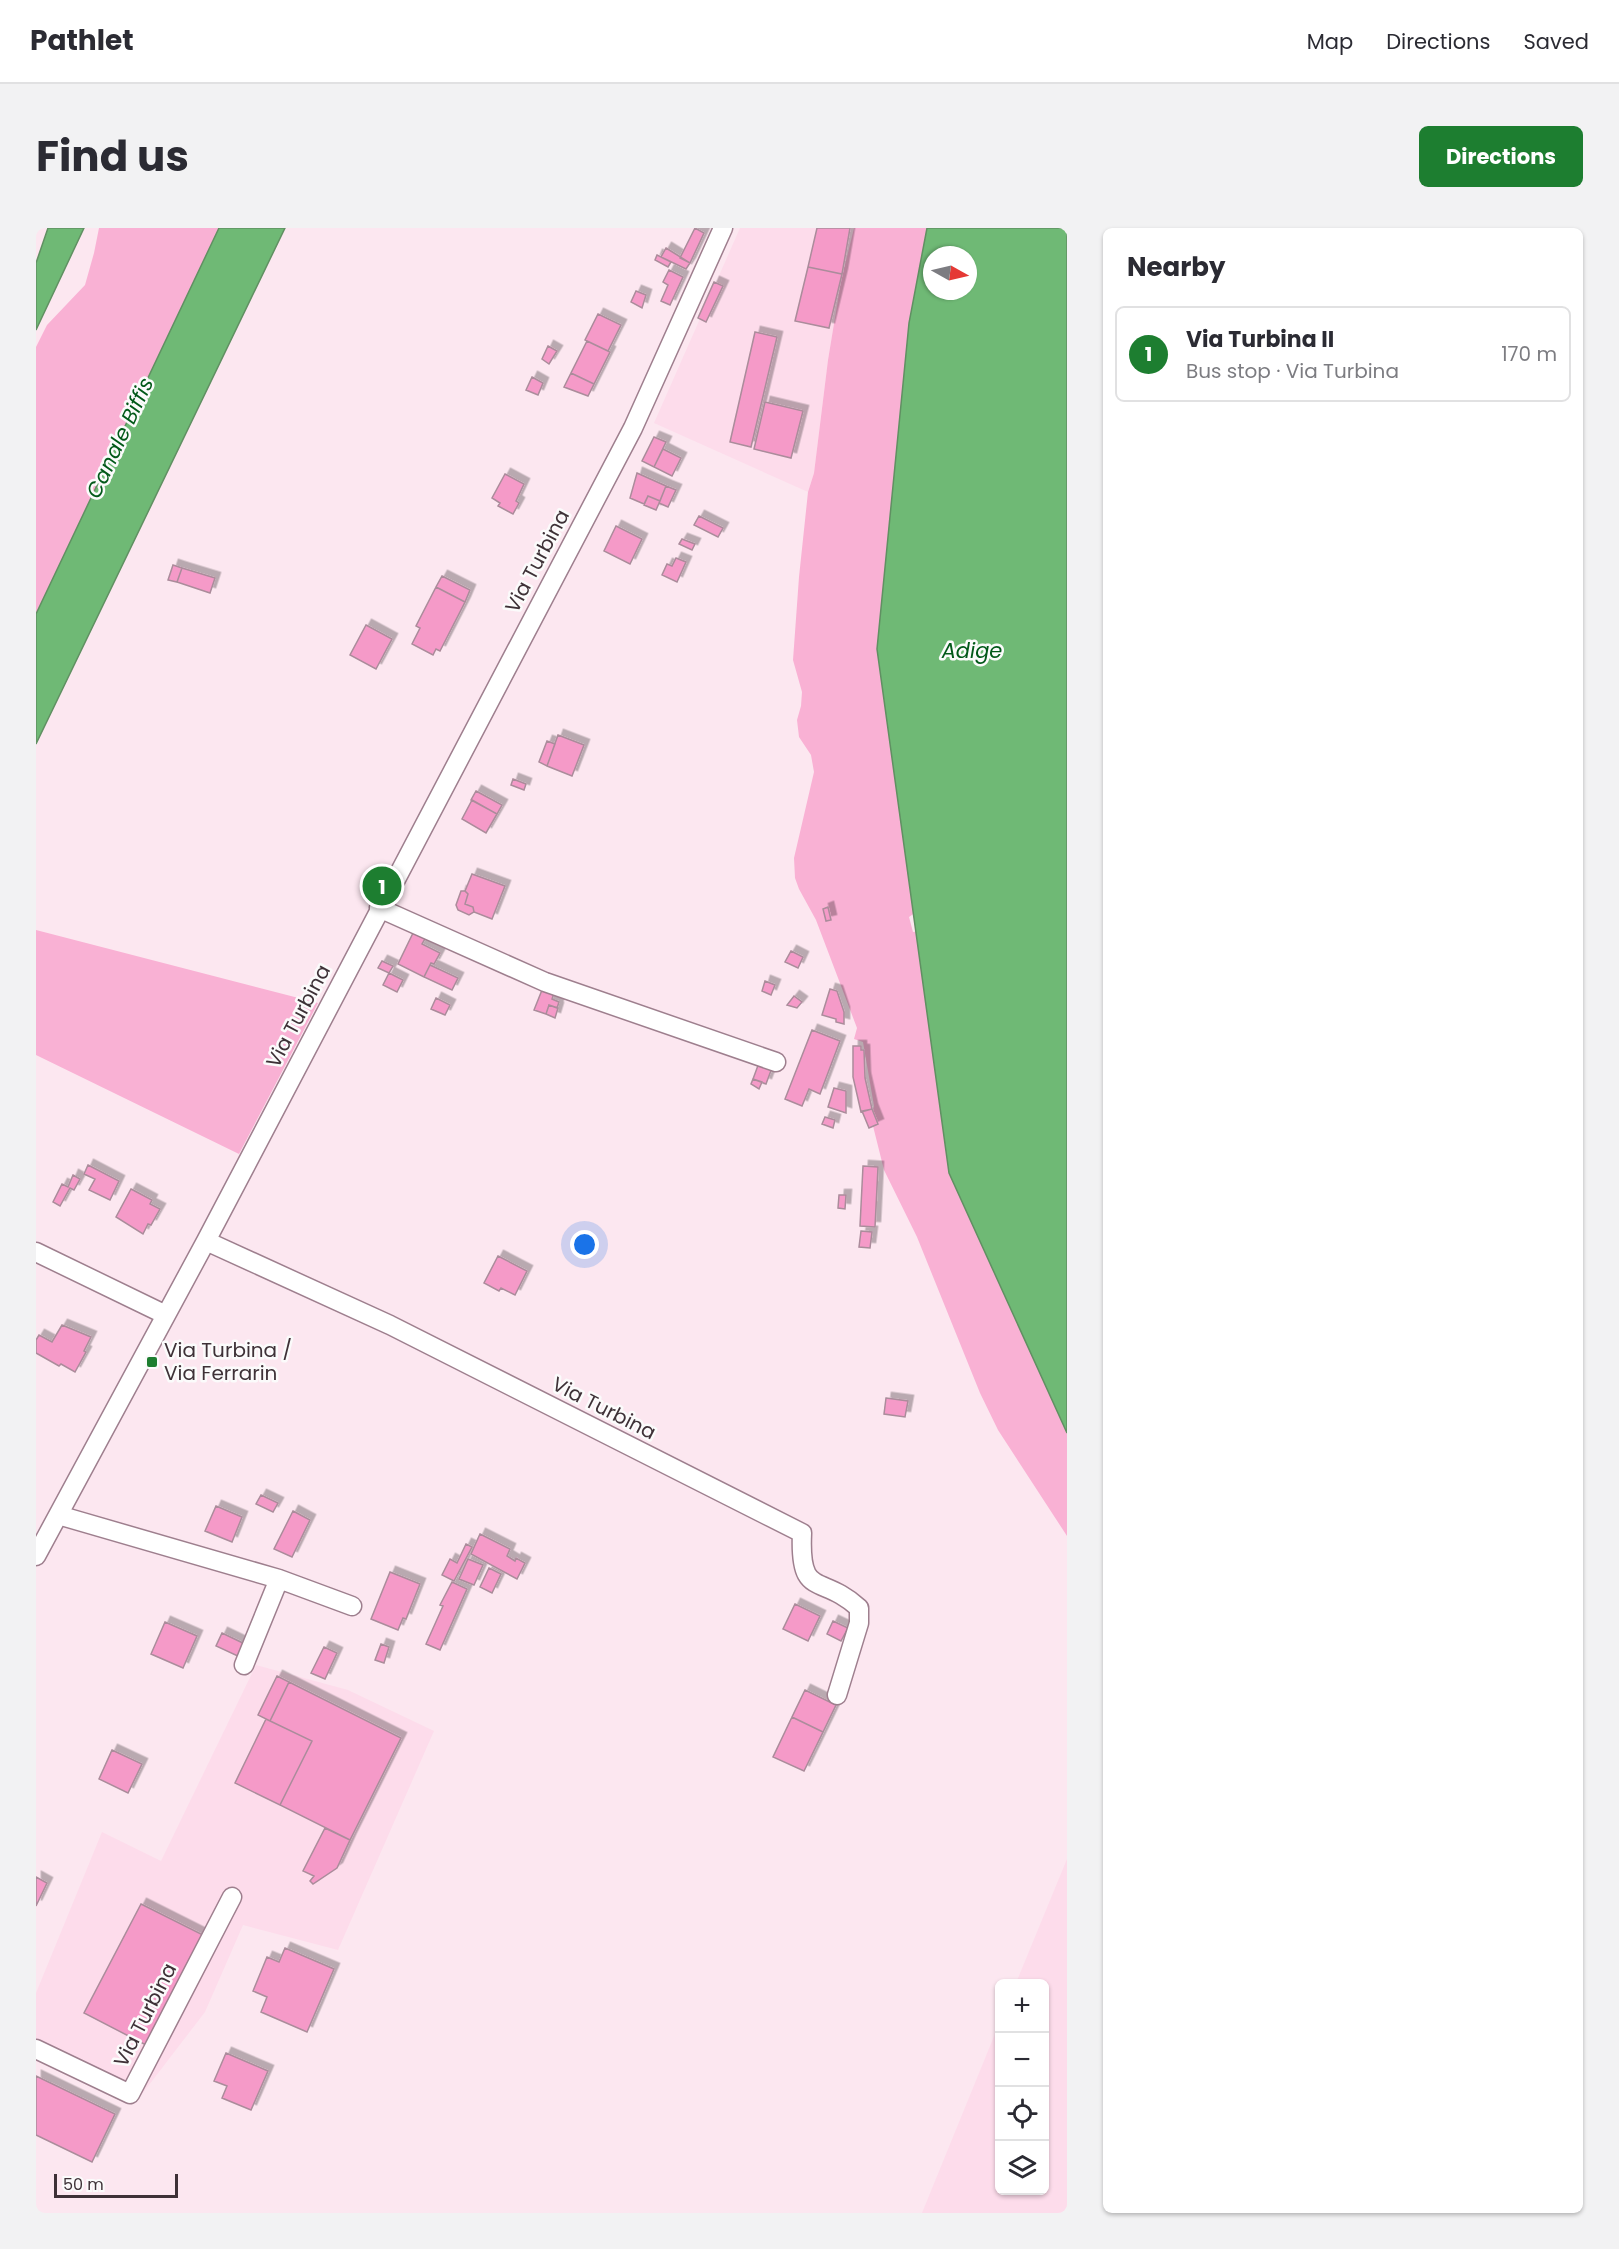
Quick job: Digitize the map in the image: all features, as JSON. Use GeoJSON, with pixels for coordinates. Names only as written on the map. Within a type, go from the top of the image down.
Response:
{"type":"FeatureCollection","features":[{"type":"Feature","properties":{"kind":"street","name":"Via Turbina"},"geometry":{"type":"LineString","coordinates":[[36,1556],[206,1241],[633,428],[723,228]]}},
{"type":"Feature","properties":{"kind":"street"},"geometry":{"type":"LineString","coordinates":[[379,908],[545,982],[776,1062]]}},
{"type":"Feature","properties":{"kind":"street","name":"Via Turbina"},"geometry":{"type":"LineString","coordinates":[[206,1241],[390,1325],[802,1533],[801,1556],[804,1570],[811,1581],[849,1599],[859,1608],[860,1623],[837,1695]]}},
{"type":"Feature","properties":{"kind":"street"},"geometry":{"type":"LineString","coordinates":[[36,1252],[166,1315]]}},
{"type":"Feature","properties":{"kind":"street"},"geometry":{"type":"LineString","coordinates":[[58,1515],[279,1579],[352,1606]]}},
{"type":"Feature","properties":{"kind":"street"},"geometry":{"type":"LineString","coordinates":[[244,1665],[279,1579]]}},
{"type":"Feature","properties":{"kind":"street","name":"Via Turbina"},"geometry":{"type":"LineString","coordinates":[[36,2049],[130,2094],[232,1897]]}},
{"type":"Feature","properties":{"kind":"shaded area"},"geometry":{"type":"Polygon","coordinates":[[[99,228],[219,228],[36,614],[36,347],[47,325],[85,285],[99,228]]]}},
{"type":"Feature","properties":{"kind":"shaded area"},"geometry":{"type":"Polygon","coordinates":[[[740,228],[854,228],[841,281],[828,360],[814,473],[808,492],[654,423],[740,228]]]}},
{"type":"Feature","properties":{"kind":"shaded area"},"geometry":{"type":"Polygon","coordinates":[[[854,228],[945,228],[936,246],[923,246],[923,300],[932,300],[938,897],[909,917],[913,932],[931,929],[1067,1340],[1067,1536],[998,1430],[980,1393],[917,1237],[884,1170],[871,1118],[874,1106],[863,1042],[854,1039],[857,1028],[816,920],[795,878],[794,858],[814,772],[811,755],[799,737],[797,720],[802,692],[793,660],[799,577],[808,492],[814,473],[828,360],[841,281],[854,228]]]}},
{"type":"Feature","properties":{"kind":"shaded area"},"geometry":{"type":"Polygon","coordinates":[[[36,930],[318,1003],[239,1154],[36,1055],[36,930]]]}},
{"type":"Feature","properties":{"kind":"shaded area"},"geometry":{"type":"Polygon","coordinates":[[[256,1665],[348,1690],[434,1731],[338,1950],[243,1925],[205,2012],[139,2098],[36,2043],[36,1993],[102,1832],[161,1861],[256,1665]]]}},
{"type":"Feature","properties":{"kind":"shaded area"},"geometry":{"type":"Polygon","coordinates":[[[1067,1859],[1067,2213],[922,2213],[995,2034],[995,2195],[1049,2195],[1049,1979],[1018,1979],[1067,1859]]]}},
{"type":"Feature","properties":{"kind":"water"},"geometry":{"type":"Polygon","coordinates":[[[48,228],[84,228],[36,330],[36,263],[48,228]]]}},
{"type":"Feature","properties":{"kind":"water","name":"Canale Biffis"},"geometry":{"type":"Polygon","coordinates":[[[219,228],[285,228],[36,744],[36,614],[219,228]]]}},
{"type":"Feature","properties":{"kind":"water","name":"Adige"},"geometry":{"type":"Polygon","coordinates":[[[927,228],[1067,228],[1067,1433],[949,1173],[877,649],[909,323],[923,249],[923,300],[977,300],[977,246],[924,246],[927,228]]]}},
{"type":"Feature","properties":{"kind":"building"},"geometry":{"type":"Polygon","coordinates":[[[695,228],[704,233],[690,263],[680,258],[695,228]]]}},
{"type":"Feature","properties":{"kind":"building"},"geometry":{"type":"Polygon","coordinates":[[[817,228],[850,228],[842,274],[808,267],[817,228]]]}},
{"type":"Feature","properties":{"kind":"building"},"geometry":{"type":"Polygon","coordinates":[[[666,248],[690,263],[686,269],[661,257],[666,248]]]}},
{"type":"Feature","properties":{"kind":"building"},"geometry":{"type":"Polygon","coordinates":[[[657,255],[671,262],[668,267],[655,260],[657,255]]]}},
{"type":"Feature","properties":{"kind":"building"},"geometry":{"type":"Polygon","coordinates":[[[808,267],[842,274],[829,328],[795,321],[808,267]]]}},
{"type":"Feature","properties":{"kind":"building"},"geometry":{"type":"Polygon","coordinates":[[[669,270],[683,277],[670,305],[661,301],[668,285],[663,282],[669,270]]]}},
{"type":"Feature","properties":{"kind":"building"},"geometry":{"type":"Polygon","coordinates":[[[714,282],[723,286],[706,322],[698,318],[714,282]]]}},
{"type":"Feature","properties":{"kind":"building"},"geometry":{"type":"Polygon","coordinates":[[[636,291],[646,295],[642,308],[631,302],[636,291]]]}},
{"type":"Feature","properties":{"kind":"building"},"geometry":{"type":"Polygon","coordinates":[[[598,314],[621,325],[608,351],[585,340],[598,314]]]}},
{"type":"Feature","properties":{"kind":"building"},"geometry":{"type":"Polygon","coordinates":[[[755,332],[777,337],[751,447],[730,442],[755,332]]]}},
{"type":"Feature","properties":{"kind":"building"},"geometry":{"type":"Polygon","coordinates":[[[587,341],[610,352],[594,384],[571,373],[587,341]]]}},
{"type":"Feature","properties":{"kind":"building"},"geometry":{"type":"Polygon","coordinates":[[[548,346],[557,351],[549,364],[542,359],[548,346]]]}},
{"type":"Feature","properties":{"kind":"building"},"geometry":{"type":"Polygon","coordinates":[[[571,373],[594,384],[588,396],[564,387],[571,373]]]}},
{"type":"Feature","properties":{"kind":"building"},"geometry":{"type":"Polygon","coordinates":[[[532,377],[543,383],[538,395],[526,390],[532,377]]]}},
{"type":"Feature","properties":{"kind":"building"},"geometry":{"type":"Polygon","coordinates":[[[765,402],[803,411],[791,458],[754,449],[765,402]]]}},
{"type":"Feature","properties":{"kind":"building"},"geometry":{"type":"Polygon","coordinates":[[[654,437],[666,442],[654,467],[642,461],[654,437]]]}},
{"type":"Feature","properties":{"kind":"building"},"geometry":{"type":"Polygon","coordinates":[[[663,449],[681,458],[672,476],[654,467],[663,449]]]}},
{"type":"Feature","properties":{"kind":"building"},"geometry":{"type":"Polygon","coordinates":[[[637,473],[666,486],[660,501],[648,496],[644,504],[630,498],[637,473]]]}},
{"type":"Feature","properties":{"kind":"building"},"geometry":{"type":"Polygon","coordinates":[[[505,474],[524,484],[516,501],[519,503],[513,514],[498,506],[500,503],[492,498],[505,474]]]}},
{"type":"Feature","properties":{"kind":"building"},"geometry":{"type":"Polygon","coordinates":[[[666,486],[676,490],[668,507],[659,503],[666,486]]]}},
{"type":"Feature","properties":{"kind":"building"},"geometry":{"type":"Polygon","coordinates":[[[648,496],[660,501],[656,510],[644,505],[648,496]]]}},
{"type":"Feature","properties":{"kind":"building"},"geometry":{"type":"Polygon","coordinates":[[[699,516],[723,528],[718,537],[694,525],[699,516]]]}},
{"type":"Feature","properties":{"kind":"building"},"geometry":{"type":"Polygon","coordinates":[[[616,526],[642,539],[630,564],[604,551],[616,526]]]}},
{"type":"Feature","properties":{"kind":"building"},"geometry":{"type":"Polygon","coordinates":[[[682,539],[695,544],[692,550],[679,544],[682,539]]]}},
{"type":"Feature","properties":{"kind":"building"},"geometry":{"type":"Polygon","coordinates":[[[676,558],[686,562],[677,582],[662,575],[667,564],[672,566],[676,558]]]}},
{"type":"Feature","properties":{"kind":"building"},"geometry":{"type":"Polygon","coordinates":[[[173,565],[182,568],[177,582],[168,580],[173,565]]]}},
{"type":"Feature","properties":{"kind":"building"},"geometry":{"type":"Polygon","coordinates":[[[182,568],[215,578],[210,593],[177,582],[182,568]]]}},
{"type":"Feature","properties":{"kind":"building"},"geometry":{"type":"Polygon","coordinates":[[[442,576],[470,590],[465,602],[436,587],[442,576]]]}},
{"type":"Feature","properties":{"kind":"building"},"geometry":{"type":"Polygon","coordinates":[[[436,587],[465,602],[440,651],[436,649],[433,655],[412,644],[420,628],[416,626],[436,587]]]}},
{"type":"Feature","properties":{"kind":"building"},"geometry":{"type":"Polygon","coordinates":[[[366,625],[392,639],[376,669],[350,655],[366,625]]]}},
{"type":"Feature","properties":{"kind":"building"},"geometry":{"type":"Polygon","coordinates":[[[558,735],[584,745],[572,776],[547,766],[558,735]]]}},
{"type":"Feature","properties":{"kind":"building"},"geometry":{"type":"Polygon","coordinates":[[[547,741],[555,744],[547,766],[539,762],[547,741]]]}},
{"type":"Feature","properties":{"kind":"building"},"geometry":{"type":"Polygon","coordinates":[[[513,779],[526,784],[524,790],[511,785],[513,779]]]}},
{"type":"Feature","properties":{"kind":"building"},"geometry":{"type":"Polygon","coordinates":[[[476,791],[502,805],[497,814],[471,800],[476,791]]]}},
{"type":"Feature","properties":{"kind":"building"},"geometry":{"type":"Polygon","coordinates":[[[472,800],[497,814],[486,833],[462,819],[472,800]]]}},
{"type":"Feature","properties":{"kind":"building"},"geometry":{"type":"Polygon","coordinates":[[[472,874],[505,886],[492,919],[474,912],[473,907],[465,904],[468,894],[465,891],[472,874]]]}},
{"type":"Feature","properties":{"kind":"building"},"geometry":{"type":"Polygon","coordinates":[[[461,891],[468,894],[465,904],[473,907],[474,912],[469,915],[458,910],[456,905],[461,891]]]}},
{"type":"Feature","properties":{"kind":"building"},"geometry":{"type":"Polygon","coordinates":[[[828,907],[831,920],[826,921],[823,909],[828,907]]]}},
{"type":"Feature","properties":{"kind":"building"},"geometry":{"type":"Polygon","coordinates":[[[414,931],[426,937],[422,944],[440,953],[434,964],[431,963],[424,977],[398,964],[414,931]]]}},
{"type":"Feature","properties":{"kind":"building"},"geometry":{"type":"Polygon","coordinates":[[[791,951],[803,957],[798,968],[785,962],[791,951]]]}},
{"type":"Feature","properties":{"kind":"building"},"geometry":{"type":"Polygon","coordinates":[[[382,961],[393,966],[389,973],[378,968],[382,961]]]}},
{"type":"Feature","properties":{"kind":"building"},"geometry":{"type":"Polygon","coordinates":[[[430,965],[458,978],[452,990],[424,977],[430,965]]]}},
{"type":"Feature","properties":{"kind":"building"},"geometry":{"type":"Polygon","coordinates":[[[389,973],[403,980],[397,992],[383,985],[389,973]]]}},
{"type":"Feature","properties":{"kind":"building"},"geometry":{"type":"Polygon","coordinates":[[[765,981],[775,985],[771,995],[762,991],[765,981]]]}},
{"type":"Feature","properties":{"kind":"building"},"geometry":{"type":"Polygon","coordinates":[[[544,985],[555,990],[552,999],[559,1002],[557,1008],[549,1005],[546,1014],[534,1010],[544,985]]]}},
{"type":"Feature","properties":{"kind":"building"},"geometry":{"type":"Polygon","coordinates":[[[830,989],[837,991],[844,1012],[844,1024],[822,1015],[830,989]]]}},
{"type":"Feature","properties":{"kind":"building"},"geometry":{"type":"Polygon","coordinates":[[[794,996],[802,1002],[797,1008],[787,1005],[794,996]]]}},
{"type":"Feature","properties":{"kind":"building"},"geometry":{"type":"Polygon","coordinates":[[[436,998],[450,1005],[445,1015],[431,1009],[436,998]]]}},
{"type":"Feature","properties":{"kind":"building"},"geometry":{"type":"Polygon","coordinates":[[[549,1005],[558,1008],[555,1018],[546,1014],[549,1005]]]}},
{"type":"Feature","properties":{"kind":"building"},"geometry":{"type":"Polygon","coordinates":[[[812,1030],[840,1041],[820,1094],[809,1089],[802,1106],[785,1099],[812,1030]]]}},
{"type":"Feature","properties":{"kind":"building"},"geometry":{"type":"Polygon","coordinates":[[[853,1046],[861,1046],[861,1050],[864,1050],[865,1078],[872,1109],[861,1112],[853,1077],[853,1046]]]}},
{"type":"Feature","properties":{"kind":"building"},"geometry":{"type":"Polygon","coordinates":[[[760,1060],[773,1065],[766,1084],[753,1079],[760,1060]]]}},
{"type":"Feature","properties":{"kind":"building"},"geometry":{"type":"Polygon","coordinates":[[[753,1079],[762,1082],[759,1089],[751,1084],[753,1079]]]}},
{"type":"Feature","properties":{"kind":"building"},"geometry":{"type":"Polygon","coordinates":[[[834,1088],[846,1091],[846,1113],[828,1107],[834,1088]]]}},
{"type":"Feature","properties":{"kind":"building"},"geometry":{"type":"Polygon","coordinates":[[[872,1109],[878,1124],[869,1128],[862,1111],[872,1109]]]}},
{"type":"Feature","properties":{"kind":"building"},"geometry":{"type":"Polygon","coordinates":[[[825,1117],[835,1120],[833,1128],[822,1124],[825,1117]]]}},
{"type":"Feature","properties":{"kind":"building"},"geometry":{"type":"Polygon","coordinates":[[[88,1165],[119,1181],[110,1200],[89,1190],[95,1179],[84,1174],[88,1165]]]}},
{"type":"Feature","properties":{"kind":"building"},"geometry":{"type":"Polygon","coordinates":[[[863,1166],[878,1167],[875,1227],[860,1226],[863,1166]]]}},
{"type":"Feature","properties":{"kind":"building"},"geometry":{"type":"Polygon","coordinates":[[[73,1175],[80,1179],[74,1190],[70,1188],[60,1206],[53,1202],[62,1184],[68,1187],[73,1175]]]}},
{"type":"Feature","properties":{"kind":"building"},"geometry":{"type":"Polygon","coordinates":[[[131,1189],[152,1200],[150,1204],[160,1209],[143,1234],[116,1217],[131,1189]]]}},
{"type":"Feature","properties":{"kind":"building"},"geometry":{"type":"Polygon","coordinates":[[[839,1195],[846,1195],[845,1209],[838,1208],[839,1195]]]}},
{"type":"Feature","properties":{"kind":"building"},"geometry":{"type":"Polygon","coordinates":[[[861,1231],[872,1232],[870,1248],[859,1247],[861,1231]]]}},
{"type":"Feature","properties":{"kind":"building"},"geometry":{"type":"Polygon","coordinates":[[[498,1256],[527,1271],[515,1295],[501,1288],[499,1291],[484,1283],[498,1256]]]}},
{"type":"Feature","properties":{"kind":"building"},"geometry":{"type":"Polygon","coordinates":[[[62,1325],[91,1337],[75,1372],[36,1353],[36,1340],[39,1335],[52,1342],[62,1325]]]}},
{"type":"Feature","properties":{"kind":"building"},"geometry":{"type":"Polygon","coordinates":[[[886,1398],[908,1401],[905,1417],[884,1414],[886,1398]]]}},
{"type":"Feature","properties":{"kind":"building"},"geometry":{"type":"Polygon","coordinates":[[[261,1495],[278,1503],[273,1512],[256,1504],[261,1495]]]}},
{"type":"Feature","properties":{"kind":"building"},"geometry":{"type":"Polygon","coordinates":[[[216,1506],[242,1517],[232,1542],[205,1531],[216,1506]]]}},
{"type":"Feature","properties":{"kind":"building"},"geometry":{"type":"Polygon","coordinates":[[[293,1511],[310,1520],[292,1557],[274,1549],[293,1511]]]}},
{"type":"Feature","properties":{"kind":"building"},"geometry":{"type":"Polygon","coordinates":[[[480,1534],[510,1549],[507,1556],[525,1563],[517,1579],[471,1554],[480,1534]]]}},
{"type":"Feature","properties":{"kind":"building"},"geometry":{"type":"Polygon","coordinates":[[[466,1544],[472,1547],[454,1581],[442,1575],[450,1559],[457,1563],[466,1544]]]}},
{"type":"Feature","properties":{"kind":"building"},"geometry":{"type":"Polygon","coordinates":[[[468,1559],[483,1565],[474,1585],[459,1579],[468,1559]]]}},
{"type":"Feature","properties":{"kind":"building"},"geometry":{"type":"Polygon","coordinates":[[[489,1568],[501,1574],[492,1593],[480,1587],[489,1568]]]}},
{"type":"Feature","properties":{"kind":"building"},"geometry":{"type":"Polygon","coordinates":[[[390,1572],[420,1584],[406,1619],[403,1618],[398,1630],[371,1619],[390,1572]]]}},
{"type":"Feature","properties":{"kind":"building"},"geometry":{"type":"Polygon","coordinates":[[[452,1582],[467,1589],[440,1650],[426,1644],[443,1606],[440,1605],[452,1582]]]}},
{"type":"Feature","properties":{"kind":"building"},"geometry":{"type":"Polygon","coordinates":[[[795,1604],[820,1616],[808,1641],[783,1629],[795,1604]]]}},
{"type":"Feature","properties":{"kind":"building"},"geometry":{"type":"Polygon","coordinates":[[[833,1621],[848,1628],[841,1641],[827,1634],[833,1621]]]}},
{"type":"Feature","properties":{"kind":"building"},"geometry":{"type":"Polygon","coordinates":[[[165,1622],[197,1636],[183,1668],[151,1654],[165,1622]]]}},
{"type":"Feature","properties":{"kind":"building"},"geometry":{"type":"Polygon","coordinates":[[[222,1633],[247,1645],[242,1658],[216,1646],[222,1633]]]}},
{"type":"Feature","properties":{"kind":"building"},"geometry":{"type":"Polygon","coordinates":[[[381,1644],[389,1647],[384,1663],[375,1660],[381,1644]]]}},
{"type":"Feature","properties":{"kind":"building"},"geometry":{"type":"Polygon","coordinates":[[[324,1647],[337,1653],[325,1679],[311,1673],[324,1647]]]}},
{"type":"Feature","properties":{"kind":"building"},"geometry":{"type":"Polygon","coordinates":[[[277,1676],[289,1682],[270,1721],[258,1715],[277,1676]]]}},
{"type":"Feature","properties":{"kind":"building"},"geometry":{"type":"Polygon","coordinates":[[[289,1682],[401,1738],[350,1840],[280,1805],[312,1741],[270,1721],[289,1682]]]}},
{"type":"Feature","properties":{"kind":"building"},"geometry":{"type":"Polygon","coordinates":[[[805,1690],[836,1705],[823,1732],[792,1717],[805,1690]]]}},
{"type":"Feature","properties":{"kind":"building"},"geometry":{"type":"Polygon","coordinates":[[[792,1717],[823,1732],[804,1771],[773,1757],[792,1717]]]}},
{"type":"Feature","properties":{"kind":"building"},"geometry":{"type":"Polygon","coordinates":[[[266,1719],[312,1741],[280,1805],[235,1783],[266,1719]]]}},
{"type":"Feature","properties":{"kind":"building"},"geometry":{"type":"Polygon","coordinates":[[[112,1750],[142,1764],[128,1793],[99,1779],[112,1750]]]}},
{"type":"Feature","properties":{"kind":"building"},"geometry":{"type":"Polygon","coordinates":[[[325,1828],[350,1840],[337,1868],[313,1884],[310,1881],[314,1876],[303,1871],[325,1828]]]}},
{"type":"Feature","properties":{"kind":"building"},"geometry":{"type":"Polygon","coordinates":[[[36,1877],[47,1883],[36,1906],[36,1877]]]}},
{"type":"Feature","properties":{"kind":"building"},"geometry":{"type":"Polygon","coordinates":[[[141,1904],[203,1935],[146,2045],[84,2013],[141,1904]]]}},
{"type":"Feature","properties":{"kind":"building"},"geometry":{"type":"Polygon","coordinates":[[[285,1948],[334,1969],[307,2032],[261,2012],[267,1997],[253,1991],[267,1957],[279,1962],[285,1948]]]}},
{"type":"Feature","properties":{"kind":"building"},"geometry":{"type":"Polygon","coordinates":[[[226,2053],[268,2071],[251,2110],[222,2098],[227,2086],[214,2081],[226,2053]]]}},
{"type":"Feature","properties":{"kind":"building"},"geometry":{"type":"Polygon","coordinates":[[[36,2076],[115,2114],[92,2162],[36,2135],[36,2076]]]}},
{"type":"Feature","properties":{"kind":"place","name":"Via Turbina II"},"geometry":{"type":"Point","coordinates":[382,886]}},
{"type":"Feature","properties":{"kind":"place","name":"Via Turbina / Via Ferrarin"},"geometry":{"type":"Point","coordinates":[152,1362]}}]}
